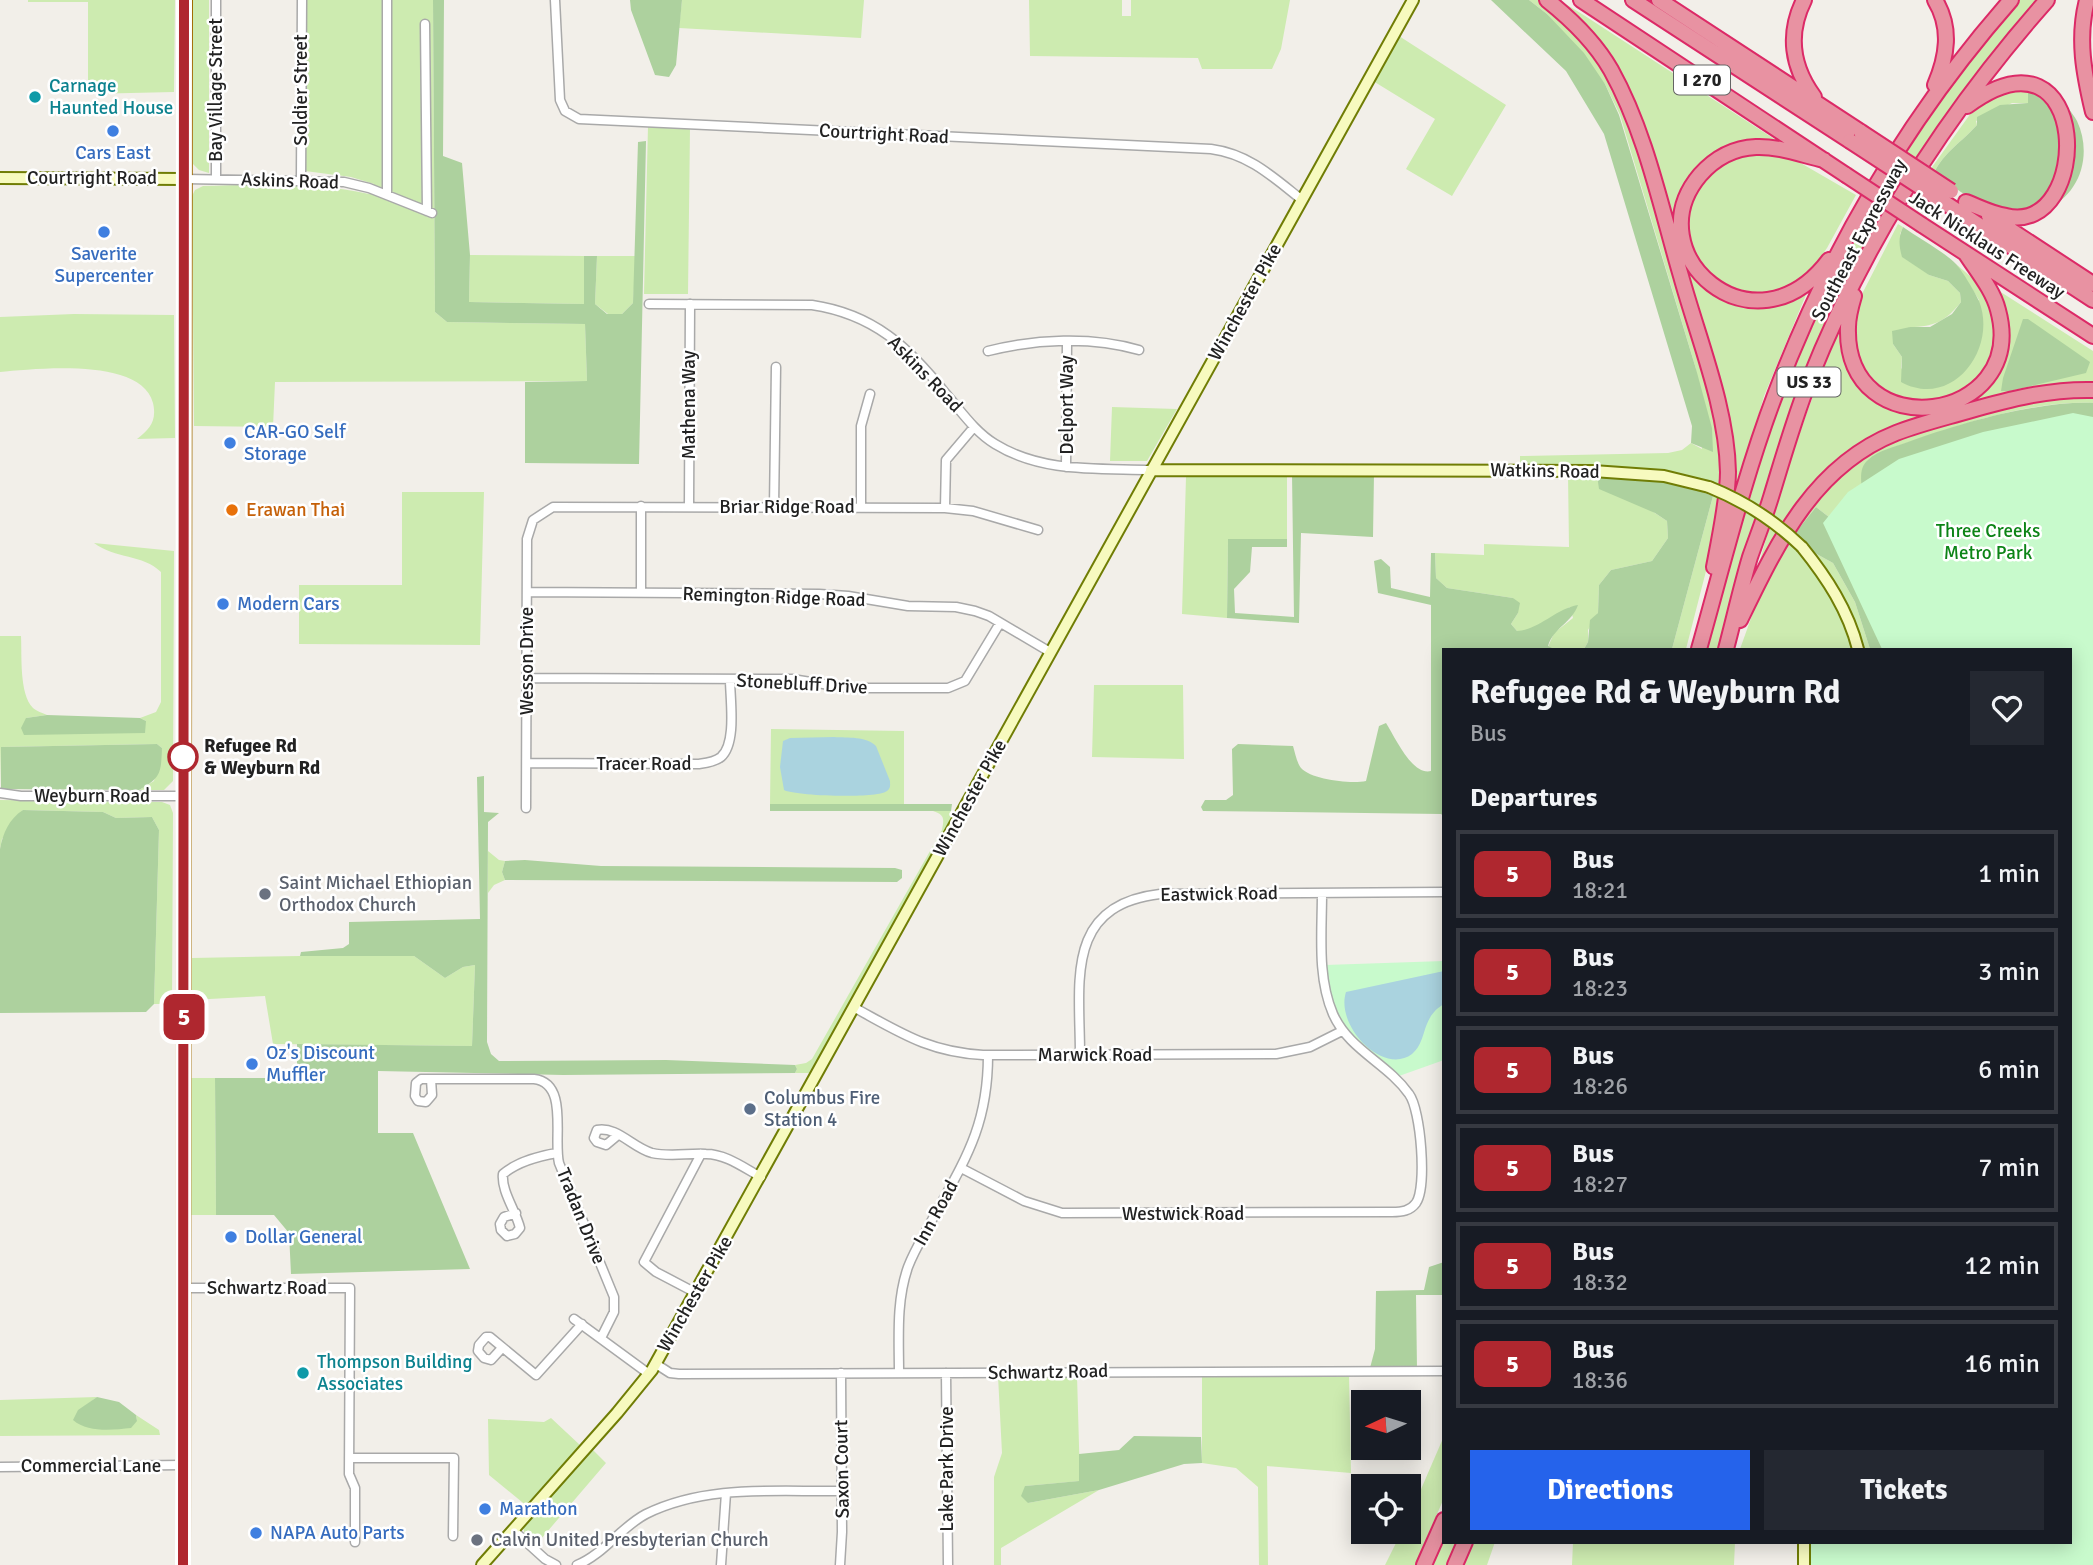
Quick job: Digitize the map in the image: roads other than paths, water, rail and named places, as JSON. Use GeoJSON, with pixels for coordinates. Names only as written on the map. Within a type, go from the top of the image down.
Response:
{"type":"FeatureCollection","features":[{"type":"Feature","properties":{"kind":"highway"},"geometry":{"type":"LineString","coordinates":[[1547,0],[1594,46],[1610,68],[1625,99],[1644,151],[1715,396],[1728,474],[1717,552],[1698,648]]}},
{"type":"Feature","properties":{"kind":"highway","name":"Jack Nicklaus Freeway"},"geometry":{"type":"LineString","coordinates":[[1581,0],[2093,336]]}},
{"type":"Feature","properties":{"kind":"highway","name":"I 270"},"geometry":{"type":"LineString","coordinates":[[1633,0],[1856,136]]}},
{"type":"Feature","properties":{"kind":"highway"},"geometry":{"type":"LineString","coordinates":[[1659,0],[1819,104],[1856,136],[1948,197],[1992,213],[2019,218],[2042,215],[2070,199]]}},
{"type":"Feature","properties":{"kind":"highway"},"geometry":{"type":"LineString","coordinates":[[1804,0],[1796,19],[1793,46],[1800,72],[1819,104]]}},
{"type":"Feature","properties":{"kind":"highway"},"geometry":{"type":"LineString","coordinates":[[1926,108],[1942,69],[1947,45],[1944,20],[1935,0]]}},
{"type":"Feature","properties":{"kind":"highway","name":"Southeast Expressway"},"geometry":{"type":"LineString","coordinates":[[1698,648],[1749,474],[1775,396],[1811,310],[1854,224],[1926,108],[2011,0]]}},
{"type":"Feature","properties":{"kind":"highway","name":"Southeast Expressway"},"geometry":{"type":"LineString","coordinates":[[1726,648],[1750,558],[1785,449],[1814,370],[1859,271],[1903,192],[1954,115],[2047,0]]}},
{"type":"Feature","properties":{"kind":"highway"},"geometry":{"type":"LineString","coordinates":[[2081,113],[2082,22],[2087,0]]}},
{"type":"Feature","properties":{"kind":"highway"},"geometry":{"type":"LineString","coordinates":[[1954,115],[1994,89],[2019,83],[2052,90],[2081,113]]}},
{"type":"Feature","properties":{"kind":"highway"},"geometry":{"type":"LineString","coordinates":[[1824,160],[1764,147],[1740,149],[1716,160],[1696,181],[1684,208],[1684,238],[1690,260],[1702,276],[1727,294],[1757,301],[1776,299],[1810,282],[1854,224]]}},
{"type":"Feature","properties":{"kind":"highway","name":"Jack Nicklaus Freeway"},"geometry":{"type":"LineString","coordinates":[[1948,197],[2093,300]]}},
{"type":"Feature","properties":{"kind":"highway"},"geometry":{"type":"LineString","coordinates":[[1966,202],[2093,284]]}},
{"type":"Feature","properties":{"kind":"highway"},"geometry":{"type":"LineString","coordinates":[[1859,271],[1847,324],[1850,351],[1860,376],[1869,387],[1890,401],[1910,408],[1936,408],[1959,401],[1974,391],[1987,377],[1998,355],[2001,332],[1998,308],[1966,254]]}},
{"type":"Feature","properties":{"kind":"highway"},"geometry":{"type":"LineString","coordinates":[[1726,648],[1793,520],[1819,486],[1848,461],[1878,442],[1927,422],[2029,395],[2050,391],[2093,390]]}},
{"type":"Feature","properties":{"kind":"highway"},"geometry":{"type":"LineString","coordinates":[[1424,1565],[1442,1524]]}},
{"type":"Feature","properties":{"kind":"highway"},"geometry":{"type":"LineString","coordinates":[[1455,1565],[1464,1544]]}},
{"type":"Feature","properties":{"kind":"main road"},"geometry":{"type":"LineString","coordinates":[[183,1565],[184,0]]}},
{"type":"Feature","properties":{"kind":"main road","name":"Winchester Pike"},"geometry":{"type":"LineString","coordinates":[[482,1565],[656,1364],[1413,0]]}},
{"type":"Feature","properties":{"kind":"main road","name":"Courtright Road"},"geometry":{"type":"LineString","coordinates":[[0,178],[185,178]]}},
{"type":"Feature","properties":{"kind":"main road","name":"Watkins Road"},"geometry":{"type":"LineString","coordinates":[[1151,470],[1593,471],[1664,476],[1709,487],[1755,509],[1802,547],[1836,594],[1847,615],[1858,648]]}},
{"type":"Feature","properties":{"kind":"main road"},"geometry":{"type":"LineString","coordinates":[[1804,1544],[1804,1565]]}},
{"type":"Feature","properties":{"kind":"street","name":"Bay Village Street"},"geometry":{"type":"LineString","coordinates":[[216,0],[216,179]]}},
{"type":"Feature","properties":{"kind":"street","name":"Soldier Street"},"geometry":{"type":"LineString","coordinates":[[301,179],[302,0]]}},
{"type":"Feature","properties":{"kind":"street"},"geometry":{"type":"LineString","coordinates":[[387,0],[387,195]]}},
{"type":"Feature","properties":{"kind":"street","name":"Courtright Road"},"geometry":{"type":"LineString","coordinates":[[555,0],[560,100],[565,111],[579,119],[1223,150],[1250,160],[1302,200]]}},
{"type":"Feature","properties":{"kind":"street","name":"Askins Road"},"geometry":{"type":"LineString","coordinates":[[185,178],[344,182],[430,212],[425,24]]}},
{"type":"Feature","properties":{"kind":"street","name":"Askins Road"},"geometry":{"type":"LineString","coordinates":[[649,304],[812,305],[859,317],[881,329],[904,347],[974,427],[994,443],[1017,455],[1066,467],[1151,470]]}},
{"type":"Feature","properties":{"kind":"street","name":"Mathena Way"},"geometry":{"type":"LineString","coordinates":[[689,506],[690,304]]}},
{"type":"Feature","properties":{"kind":"street"},"geometry":{"type":"LineString","coordinates":[[988,351],[1032,342],[1116,343],[1139,350]]}},
{"type":"Feature","properties":{"kind":"street","name":"Delport Way"},"geometry":{"type":"LineString","coordinates":[[1066,467],[1067,343]]}},
{"type":"Feature","properties":{"kind":"street"},"geometry":{"type":"LineString","coordinates":[[774,507],[776,367]]}},
{"type":"Feature","properties":{"kind":"street"},"geometry":{"type":"LineString","coordinates":[[861,507],[861,426],[870,394]]}},
{"type":"Feature","properties":{"kind":"street"},"geometry":{"type":"LineString","coordinates":[[945,508],[946,460],[974,427]]}},
{"type":"Feature","properties":{"kind":"street"},"geometry":{"type":"LineString","coordinates":[[641,506],[641,593]]}},
{"type":"Feature","properties":{"kind":"street","name":"Briar Ridge Road"},"geometry":{"type":"LineString","coordinates":[[536,517],[553,507],[945,508],[973,511],[1038,530]]}},
{"type":"Feature","properties":{"kind":"street","name":"Wesson Drive"},"geometry":{"type":"LineString","coordinates":[[526,808],[527,535],[536,517]]}},
{"type":"Feature","properties":{"kind":"street","name":"Remington Ridge Road"},"geometry":{"type":"LineString","coordinates":[[527,592],[848,596],[908,606],[964,608],[989,616],[1050,652]]}},
{"type":"Feature","properties":{"kind":"street","name":"Stonebluff Drive"},"geometry":{"type":"LineString","coordinates":[[527,678],[792,680],[848,688],[952,688],[965,681],[1000,623]]}},
{"type":"Feature","properties":{"kind":"street","name":"Tracer Road"},"geometry":{"type":"LineString","coordinates":[[527,763],[699,764],[714,761],[722,757],[729,744],[730,679]]}},
{"type":"Feature","properties":{"kind":"street","name":"Weyburn Road"},"geometry":{"type":"LineString","coordinates":[[0,793],[21,796],[183,796]]}},
{"type":"Feature","properties":{"kind":"street","name":"Eastwick Road"},"geometry":{"type":"LineString","coordinates":[[1080,1055],[1081,957],[1092,932],[1110,910],[1135,898],[1160,894],[1442,892]]}},
{"type":"Feature","properties":{"kind":"street"},"geometry":{"type":"LineString","coordinates":[[1322,893],[1326,998],[1342,1031]]}},
{"type":"Feature","properties":{"kind":"street","name":"Marwick Road"},"geometry":{"type":"LineString","coordinates":[[855,1008],[944,1051],[988,1055],[1276,1054],[1310,1047],[1342,1031]]}},
{"type":"Feature","properties":{"kind":"street","name":"Westwick Road"},"geometry":{"type":"LineString","coordinates":[[961,1168],[1035,1206],[1077,1214],[1409,1210],[1415,1205],[1420,1191],[1420,1130],[1415,1105],[1403,1085],[1342,1031]]}},
{"type":"Feature","properties":{"kind":"street","name":"Inn Road"},"geometry":{"type":"LineString","coordinates":[[899,1373],[899,1312],[904,1280],[916,1249],[975,1138],[987,1086],[988,1055]]}},
{"type":"Feature","properties":{"kind":"street","name":"Tradan Drive"},"geometry":{"type":"LineString","coordinates":[[432,1079],[545,1081],[553,1089],[556,1100],[556,1153],[614,1297],[614,1312],[601,1338]]}},
{"type":"Feature","properties":{"kind":"street"},"geometry":{"type":"LineString","coordinates":[[618,1135],[652,1153],[723,1157],[761,1177]]}},
{"type":"Feature","properties":{"kind":"street"},"geometry":{"type":"LineString","coordinates":[[516,1213],[503,1182],[503,1174],[540,1156],[556,1153]]}},
{"type":"Feature","properties":{"kind":"street"},"geometry":{"type":"LineString","coordinates":[[696,1293],[643,1262],[701,1154]]}},
{"type":"Feature","properties":{"kind":"street","name":"Schwartz Road"},"geometry":{"type":"LineString","coordinates":[[183,1288],[350,1288],[350,1458]]}},
{"type":"Feature","properties":{"kind":"street"},"geometry":{"type":"LineString","coordinates":[[502,1348],[536,1375],[578,1322],[649,1374]]}},
{"type":"Feature","properties":{"kind":"street","name":"Schwartz Road"},"geometry":{"type":"LineString","coordinates":[[656,1364],[670,1373],[679,1374],[1442,1371]]}},
{"type":"Feature","properties":{"kind":"street","name":"Saxon Court"},"geometry":{"type":"LineString","coordinates":[[840,1565],[841,1373]]}},
{"type":"Feature","properties":{"kind":"street","name":"Lake Park Drive"},"geometry":{"type":"LineString","coordinates":[[946,1373],[947,1565]]}},
{"type":"Feature","properties":{"kind":"street"},"geometry":{"type":"LineString","coordinates":[[355,1542],[355,1488],[349,1474],[350,1458],[454,1458],[453,1536]]}},
{"type":"Feature","properties":{"kind":"street","name":"Commercial Lane"},"geometry":{"type":"LineString","coordinates":[[0,1467],[183,1465]]}},
{"type":"Feature","properties":{"kind":"street"},"geometry":{"type":"LineString","coordinates":[[578,1565],[595,1555],[644,1515],[702,1494],[842,1491]]}},
{"type":"Feature","properties":{"kind":"street"},"geometry":{"type":"LineString","coordinates":[[721,1565],[726,1493]]}},
{"type":"Feature","properties":{"kind":"street"},"geometry":{"type":"LineString","coordinates":[[513,1531],[545,1559],[556,1565]]}},
{"type":"Feature","properties":{"kind":"water"},"geometry":{"type":"Polygon","coordinates":[[[790,738],[862,739],[876,746],[890,781],[888,790],[880,794],[836,796],[784,790],[780,767],[783,741],[790,738]]]}},
{"type":"Feature","properties":{"kind":"water"},"geometry":{"type":"Polygon","coordinates":[[[1442,971],[1442,1006],[1431,1016],[1417,1049],[1400,1059],[1375,1053],[1354,1032],[1344,1005],[1346,992],[1442,971]]]}},
{"type":"Feature","properties":{"kind":"place","name":"Carnage Haunted House"},"geometry":{"type":"Point","coordinates":[35,97]}},
{"type":"Feature","properties":{"kind":"place","name":"Cars East"},"geometry":{"type":"Point","coordinates":[113,131]}},
{"type":"Feature","properties":{"kind":"place","name":"Saverite Supercenter"},"geometry":{"type":"Point","coordinates":[104,232]}},
{"type":"Feature","properties":{"kind":"place","name":"CAR-GO Self Storage"},"geometry":{"type":"Point","coordinates":[230,443]}},
{"type":"Feature","properties":{"kind":"place","name":"Erawan Thai"},"geometry":{"type":"Point","coordinates":[232,510]}},
{"type":"Feature","properties":{"kind":"place","name":"Modern Cars"},"geometry":{"type":"Point","coordinates":[223,604]}},
{"type":"Feature","properties":{"kind":"place","name":"Refugee Rd & Weyburn Rd"},"geometry":{"type":"Point","coordinates":[183,757]}},
{"type":"Feature","properties":{"kind":"place","name":"Saint Michael Ethiopian Orthodox Church"},"geometry":{"type":"Point","coordinates":[265,894]}},
{"type":"Feature","properties":{"kind":"place","name":"Oz's Discount Muffler"},"geometry":{"type":"Point","coordinates":[252,1064]}},
{"type":"Feature","properties":{"kind":"place","name":"Columbus Fire Station 4"},"geometry":{"type":"Point","coordinates":[750,1109]}},
{"type":"Feature","properties":{"kind":"place","name":"Dollar General"},"geometry":{"type":"Point","coordinates":[231,1237]}},
{"type":"Feature","properties":{"kind":"place","name":"Thompson Building Associates"},"geometry":{"type":"Point","coordinates":[303,1373]}},
{"type":"Feature","properties":{"kind":"place","name":"Marathon"},"geometry":{"type":"Point","coordinates":[485,1509]}},
{"type":"Feature","properties":{"kind":"place","name":"NAPA Auto Parts"},"geometry":{"type":"Point","coordinates":[256,1533]}},
{"type":"Feature","properties":{"kind":"place","name":"Calvin United Presbyterian Church"},"geometry":{"type":"Point","coordinates":[477,1540]}},
{"type":"Feature","properties":{"kind":"park label","name":"Three Creeks Metro Park"},"geometry":{"type":"Point","coordinates":[1988,542]}}]}
